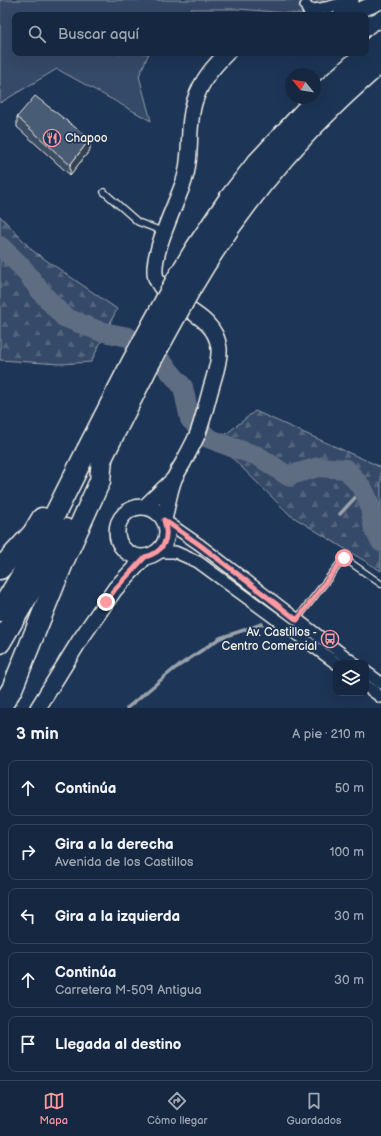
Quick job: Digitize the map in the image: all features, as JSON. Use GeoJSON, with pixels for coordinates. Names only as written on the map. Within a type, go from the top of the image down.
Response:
{"type":"FeatureCollection","features":[{"type":"Feature","properties":{"kind":"highway"},"geometry":{"type":"LineString","coordinates":[[369,51],[381,40]]}},
{"type":"Feature","properties":{"kind":"highway"},"geometry":{"type":"LineString","coordinates":[[0,643],[50,558],[95,454],[147,368],[184,284],[196,248],[229,199],[258,163],[322,93],[363,56]]}},
{"type":"Feature","properties":{"kind":"highway"},"geometry":{"type":"LineString","coordinates":[[184,284],[209,257],[266,179],[289,153],[333,106],[381,62]]}},
{"type":"Feature","properties":{"kind":"highway"},"geometry":{"type":"LineString","coordinates":[[0,569],[33,533],[55,497],[78,470],[95,454]]}},
{"type":"Feature","properties":{"kind":"highway"},"geometry":{"type":"LineString","coordinates":[[0,708],[12,689],[65,558],[100,481],[95,454]]}},
{"type":"Feature","properties":{"kind":"highway"},"geometry":{"type":"LineString","coordinates":[[0,611],[38,548],[78,470]]}},
{"type":"Feature","properties":{"kind":"street"},"geometry":{"type":"LineString","coordinates":[[306,6],[308,10],[314,10],[353,0]]}},
{"type":"Feature","properties":{"kind":"street"},"geometry":{"type":"LineString","coordinates":[[352,12],[381,2]]}},
{"type":"Feature","properties":{"kind":"street"},"geometry":{"type":"LineString","coordinates":[[164,520],[175,478],[198,433],[204,416],[218,364],[219,348],[210,325],[167,294],[161,286],[156,278],[155,262],[158,248],[184,180],[188,165],[188,137],[191,111],[195,99],[201,85],[210,71],[224,56]]}},
{"type":"Feature","properties":{"kind":"street"},"geometry":{"type":"LineString","coordinates":[[145,507],[175,478]]}},
{"type":"Feature","properties":{"kind":"street"},"geometry":{"type":"LineString","coordinates":[[38,708],[80,640],[115,589],[151,555],[163,546],[167,528],[161,515],[151,508],[136,507],[128,510],[122,516],[116,531],[120,546],[125,551],[138,557],[151,555],[175,552],[198,562],[333,661]]}},
{"type":"Feature","properties":{"kind":"street"},"geometry":{"type":"LineString","coordinates":[[164,520],[200,545],[350,660]]}},
{"type":"Feature","properties":{"kind":"street"},"geometry":{"type":"LineString","coordinates":[[115,589],[123,568],[125,551]]}},
{"type":"Feature","properties":{"kind":"street"},"geometry":{"type":"LineString","coordinates":[[369,674],[381,683]]}},
{"type":"Feature","properties":{"kind":"street"},"geometry":{"type":"LineString","coordinates":[[369,688],[381,697]]}},
{"type":"Feature","properties":{"kind":"lane"},"geometry":{"type":"LineString","coordinates":[[104,192],[138,222],[164,232]]}},
{"type":"Feature","properties":{"kind":"lane"},"geometry":{"type":"LineString","coordinates":[[297,620],[344,558],[381,584]]}},
{"type":"Feature","properties":{"kind":"green space"},"geometry":{"type":"Polygon","coordinates":[[[0,0],[370,0],[324,12],[191,9],[186,12],[12,12],[12,56],[148,56],[139,76],[151,121],[57,69],[0,103],[0,0]]]}},
{"type":"Feature","properties":{"kind":"green space"},"geometry":{"type":"Polygon","coordinates":[[[0,216],[33,251],[117,309],[91,362],[60,364],[0,360],[0,216]]]}},
{"type":"Feature","properties":{"kind":"green space"},"geometry":{"type":"Polygon","coordinates":[[[255,411],[381,467],[381,571],[290,515],[216,442],[255,411]]]}},
{"type":"Feature","properties":{"kind":"building","name":"Chapoo"},"geometry":{"type":"Polygon","coordinates":[[[35,96],[90,139],[70,165],[17,117],[35,96]]]}},
{"type":"Feature","properties":{"kind":"waterway"},"geometry":{"type":"LineString","coordinates":[[0,246],[22,267],[42,293],[64,317],[99,331],[128,337],[161,361],[183,387],[190,419],[208,438],[258,456],[288,476],[318,467],[346,469],[363,489],[369,502],[374,529],[381,542]]}},
{"type":"Feature","properties":{"kind":"waterway"},"geometry":{"type":"LineString","coordinates":[[340,514],[363,489]]}},
{"type":"Feature","properties":{"kind":"waterway"},"geometry":{"type":"LineString","coordinates":[[127,708],[174,669],[220,638],[262,624]]}},
{"type":"Feature","properties":{"kind":"place","name":"Chapoo"},"geometry":{"type":"Point","coordinates":[52,138]}},
{"type":"Feature","properties":{"kind":"place","name":"Av. Castillos - Centro Comercial"},"geometry":{"type":"Point","coordinates":[330,639]}},
{"type":"Feature","properties":{"kind":"route"},"geometry":{"type":"LineString","coordinates":[[106,602],[115,589],[145,557],[157,552],[163,546],[167,528],[164,520],[200,545],[297,620],[344,558]]}}]}
